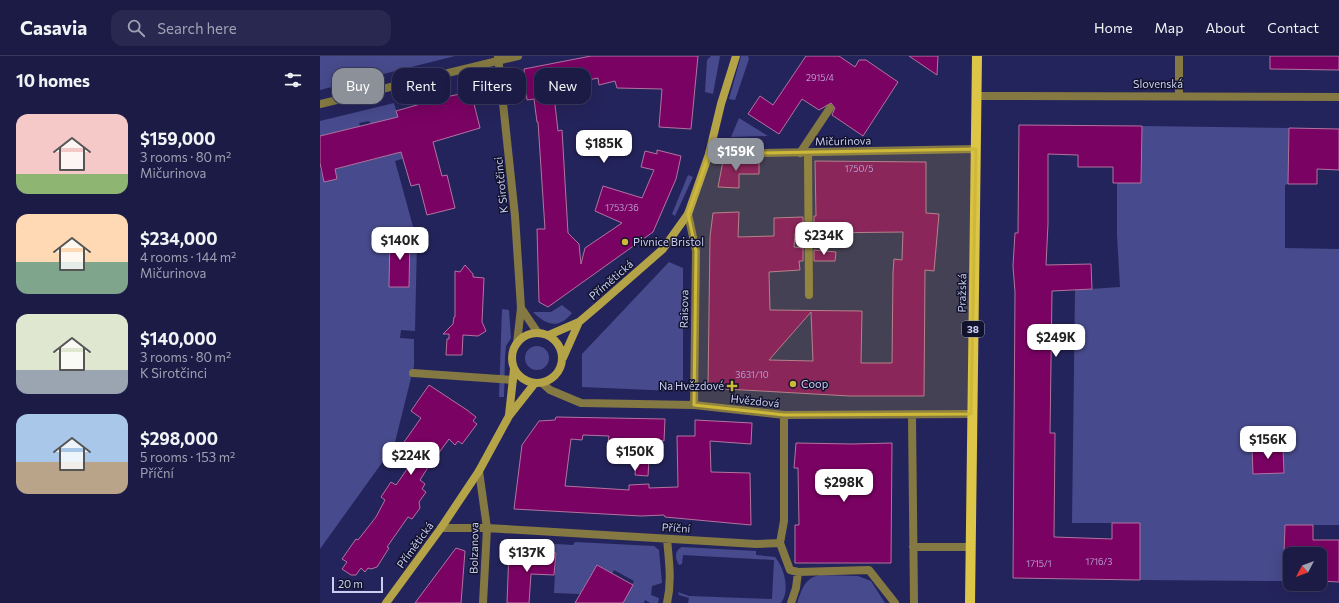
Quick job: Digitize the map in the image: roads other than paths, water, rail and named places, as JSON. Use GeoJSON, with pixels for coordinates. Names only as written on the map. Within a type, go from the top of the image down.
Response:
{"type":"FeatureCollection","features":[{"type":"Feature","properties":{"kind":"main road","name":"Přímětická"},"geometry":{"type":"LineString","coordinates":[[549,336],[579,322],[663,249],[688,214],[709,154],[721,104],[736,56]]}},
{"type":"Feature","properties":{"kind":"main road","name":"Pražská"},"geometry":{"type":"LineString","coordinates":[[970,603],[971,414],[977,56]]}},
{"type":"Feature","properties":{"kind":"main road","name":"Přímětická"},"geometry":{"type":"LineString","coordinates":[[563,358],[579,322]]}},
{"type":"Feature","properties":{"kind":"main road"},"geometry":{"type":"LineString","coordinates":[[538,333],[549,336],[559,345],[563,358],[558,374],[539,383],[527,381],[514,369],[513,351],[517,344],[526,336],[538,333]]}},
{"type":"Feature","properties":{"kind":"main road","name":"Přímětická"},"geometry":{"type":"LineString","coordinates":[[509,416],[514,369]]}},
{"type":"Feature","properties":{"kind":"main road","name":"Přímětická"},"geometry":{"type":"LineString","coordinates":[[386,603],[441,528],[479,471],[509,416],[539,383]]}},
{"type":"Feature","properties":{"kind":"street"},"geometry":{"type":"LineString","coordinates":[[320,104],[498,58],[518,56]]}},
{"type":"Feature","properties":{"kind":"street"},"geometry":{"type":"LineString","coordinates":[[1179,56],[1179,95]]}},
{"type":"Feature","properties":{"kind":"street","name":"K Sirotčinci"},"geometry":{"type":"LineString","coordinates":[[498,58],[515,216],[521,308],[517,344]]}},
{"type":"Feature","properties":{"kind":"street","name":"Slovenská"},"geometry":{"type":"LineString","coordinates":[[977,96],[1179,95],[1339,97]]}},
{"type":"Feature","properties":{"kind":"street"},"geometry":{"type":"LineString","coordinates":[[809,295],[804,152],[830,108]]}},
{"type":"Feature","properties":{"kind":"street","name":"Mičurinova"},"geometry":{"type":"LineString","coordinates":[[709,154],[976,149]]}},
{"type":"Feature","properties":{"kind":"street","name":"Raisova"},"geometry":{"type":"LineString","coordinates":[[688,214],[696,251],[694,405]]}},
{"type":"Feature","properties":{"kind":"street"},"geometry":{"type":"LineString","coordinates":[[521,308],[538,333]]}},
{"type":"Feature","properties":{"kind":"street"},"geometry":{"type":"LineString","coordinates":[[413,373],[513,380]]}},
{"type":"Feature","properties":{"kind":"street","name":"Hvězdová"},"geometry":{"type":"LineString","coordinates":[[539,383],[550,390],[581,402],[694,405],[784,415],[912,416],[971,414]]}},
{"type":"Feature","properties":{"kind":"street"},"geometry":{"type":"LineString","coordinates":[[784,415],[784,521],[780,543],[790,570],[798,572],[869,570],[896,603]]}},
{"type":"Feature","properties":{"kind":"street"},"geometry":{"type":"LineString","coordinates":[[912,416],[914,603]]}},
{"type":"Feature","properties":{"kind":"street","name":"Bolzanova"},"geometry":{"type":"LineString","coordinates":[[479,471],[487,528],[483,603]]}},
{"type":"Feature","properties":{"kind":"street","name":"Příční"},"geometry":{"type":"LineString","coordinates":[[441,528],[487,528],[756,544],[780,543]]}},
{"type":"Feature","properties":{"kind":"street"},"geometry":{"type":"LineString","coordinates":[[667,539],[671,574],[667,603]]}},
{"type":"Feature","properties":{"kind":"street"},"geometry":{"type":"LineString","coordinates":[[913,547],[970,547]]}},
{"type":"Feature","properties":{"kind":"street"},"geometry":{"type":"LineString","coordinates":[[791,603],[796,588],[798,572]]}},
{"type":"Feature","properties":{"kind":"place","name":"Pivnice Bristol"},"geometry":{"type":"Point","coordinates":[625,242]}},
{"type":"Feature","properties":{"kind":"place","name":"Coop"},"geometry":{"type":"Point","coordinates":[793,384]}},
{"type":"Feature","properties":{"kind":"place","name":"Na Hvězdové"},"geometry":{"type":"Point","coordinates":[732,386]}}]}
